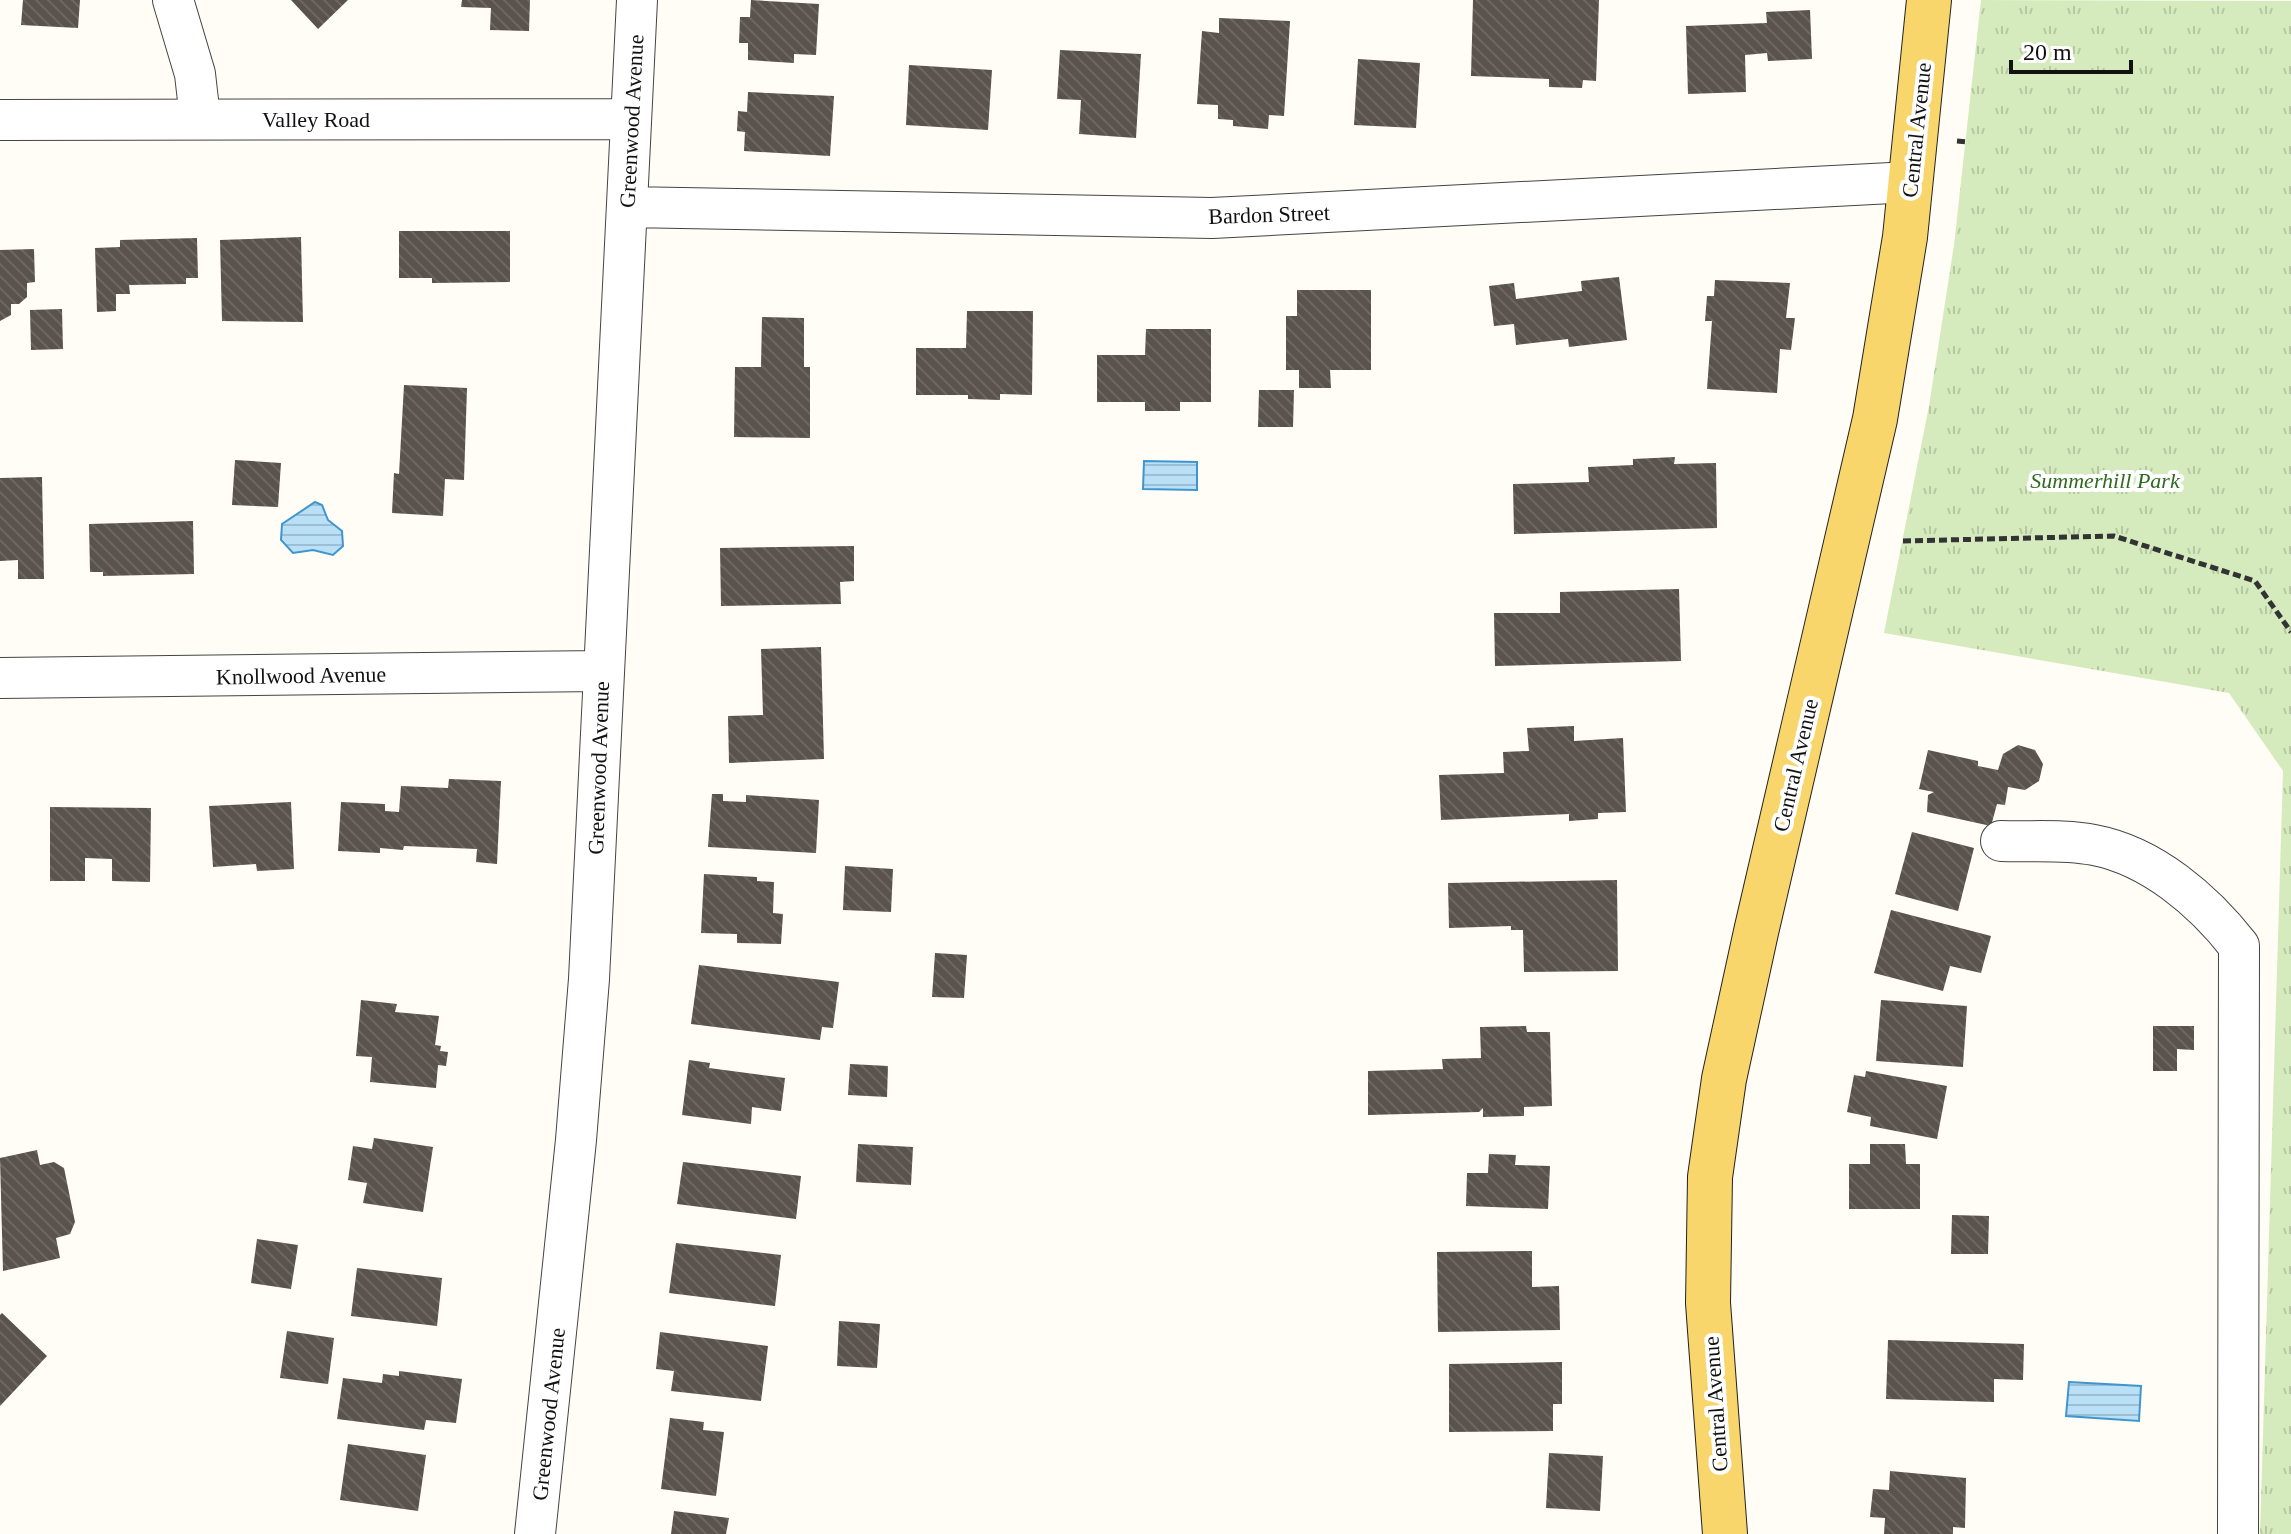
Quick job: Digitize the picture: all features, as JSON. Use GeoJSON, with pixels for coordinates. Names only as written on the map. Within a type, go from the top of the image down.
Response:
{"type":"FeatureCollection","features":[{"type":"Feature","properties":{"kind":"main road","name":"Central Avenue"},"geometry":{"type":"LineString","coordinates":[[1725,1534],[1708,1303],[1710,1177],[1724,1079],[1875,419],[1911,182],[1929,0]]}},
{"type":"Feature","properties":{"kind":"street"},"geometry":{"type":"LineString","coordinates":[[173,0],[195,74],[200,118]]}},
{"type":"Feature","properties":{"kind":"street","name":"Greenwood Avenue"},"geometry":{"type":"LineString","coordinates":[[535,1534],[583,1052],[637,0]]}},
{"type":"Feature","properties":{"kind":"street","name":"Valley Road"},"geometry":{"type":"LineString","coordinates":[[0,120],[631,119]]}},
{"type":"Feature","properties":{"kind":"street","name":"Bardon Street"},"geometry":{"type":"LineString","coordinates":[[627,207],[1212,218],[1911,182]]}},
{"type":"Feature","properties":{"kind":"street","name":"Knollwood Avenue"},"geometry":{"type":"LineString","coordinates":[[0,678],[602,671]]}},
{"type":"Feature","properties":{"kind":"street"},"geometry":{"type":"LineString","coordinates":[[2001,841],[2094,844],[2119,853],[2179,885],[2223,925],[2239,946],[2238,1534]]}},
{"type":"Feature","properties":{"kind":"path"},"geometry":{"type":"LineString","coordinates":[[1903,541],[2114,536],[2255,581],[2291,632]]}},
{"type":"Feature","properties":{"kind":"green space","name":"Summerhill Park"},"geometry":{"type":"Polygon","coordinates":[[[1981,0],[2291,1],[2291,1534],[2260,1534],[2283,771],[2229,693],[1884,633],[1929,406],[1954,245],[1981,0]]]}},
{"type":"Feature","properties":{"kind":"water"},"geometry":{"type":"Polygon","coordinates":[[[1144,461],[1197,462],[1197,490],[1143,489],[1144,461]]]}},
{"type":"Feature","properties":{"kind":"water"},"geometry":{"type":"Polygon","coordinates":[[[315,502],[322,505],[328,520],[342,531],[343,546],[333,555],[313,550],[293,553],[281,540],[282,524],[315,502]]]}},
{"type":"Feature","properties":{"kind":"water"},"geometry":{"type":"Polygon","coordinates":[[[2069,1382],[2141,1386],[2139,1421],[2066,1416],[2069,1382]]]}},
{"type":"Feature","properties":{"kind":"building"},"geometry":{"type":"Polygon","coordinates":[[[23,0],[80,0],[78,28],[21,25],[23,0]]]}},
{"type":"Feature","properties":{"kind":"building"},"geometry":{"type":"Polygon","coordinates":[[[291,0],[348,0],[318,29],[291,0]]]}},
{"type":"Feature","properties":{"kind":"building"},"geometry":{"type":"Polygon","coordinates":[[[462,0],[530,0],[529,31],[490,30],[491,8],[461,7],[462,0]]]}},
{"type":"Feature","properties":{"kind":"building"},"geometry":{"type":"Polygon","coordinates":[[[751,0],[819,4],[816,55],[794,54],[794,63],[748,60],[748,43],[739,43],[740,17],[750,17],[751,0]]]}},
{"type":"Feature","properties":{"kind":"building"},"geometry":{"type":"Polygon","coordinates":[[[1473,0],[1599,0],[1596,81],[1583,80],[1582,88],[1549,87],[1549,79],[1471,76],[1473,0]]]}},
{"type":"Feature","properties":{"kind":"building"},"geometry":{"type":"Polygon","coordinates":[[[1810,10],[1812,59],[1768,61],[1767,53],[1745,55],[1746,92],[1688,94],[1686,26],[1767,23],[1766,12],[1810,10]]]}},
{"type":"Feature","properties":{"kind":"building"},"geometry":{"type":"Polygon","coordinates":[[[1219,18],[1290,21],[1284,116],[1269,115],[1268,129],[1233,126],[1233,120],[1218,119],[1218,105],[1197,104],[1202,31],[1219,33],[1219,18]]]}},
{"type":"Feature","properties":{"kind":"building"},"geometry":{"type":"Polygon","coordinates":[[[1060,50],[1141,54],[1136,138],[1079,134],[1081,100],[1057,99],[1060,50]]]}},
{"type":"Feature","properties":{"kind":"building"},"geometry":{"type":"Polygon","coordinates":[[[1358,59],[1420,63],[1416,128],[1354,125],[1358,59]]]}},
{"type":"Feature","properties":{"kind":"building"},"geometry":{"type":"Polygon","coordinates":[[[909,65],[992,70],[988,130],[906,125],[909,65]]]}},
{"type":"Feature","properties":{"kind":"building"},"geometry":{"type":"Polygon","coordinates":[[[748,92],[834,96],[830,156],[744,151],[745,132],[737,131],[738,111],[747,112],[748,92]]]}},
{"type":"Feature","properties":{"kind":"building"},"geometry":{"type":"Polygon","coordinates":[[[399,231],[510,231],[510,282],[432,283],[432,278],[399,278],[399,231]]]}},
{"type":"Feature","properties":{"kind":"building"},"geometry":{"type":"Polygon","coordinates":[[[301,237],[303,322],[222,321],[220,240],[301,237]]]}},
{"type":"Feature","properties":{"kind":"building"},"geometry":{"type":"Polygon","coordinates":[[[197,238],[198,278],[186,278],[186,284],[129,285],[130,294],[116,294],[116,311],[97,312],[95,248],[120,247],[120,240],[197,238]]]}},
{"type":"Feature","properties":{"kind":"building"},"geometry":{"type":"Polygon","coordinates":[[[34,249],[35,282],[27,283],[27,297],[19,304],[11,304],[11,315],[0,321],[0,250],[34,249]]]}},
{"type":"Feature","properties":{"kind":"building"},"geometry":{"type":"Polygon","coordinates":[[[1619,277],[1627,340],[1569,347],[1568,339],[1516,345],[1514,324],[1494,326],[1489,286],[1514,283],[1516,299],[1582,291],[1581,281],[1619,277]]]}},
{"type":"Feature","properties":{"kind":"building"},"geometry":{"type":"Polygon","coordinates":[[[1715,280],[1790,283],[1786,318],[1795,318],[1791,350],[1780,349],[1777,393],[1707,389],[1712,321],[1705,321],[1707,296],[1714,296],[1715,280]]]}},
{"type":"Feature","properties":{"kind":"building"},"geometry":{"type":"Polygon","coordinates":[[[1297,290],[1371,290],[1371,370],[1330,370],[1331,388],[1299,388],[1299,370],[1286,370],[1286,316],[1297,316],[1297,290]]]}},
{"type":"Feature","properties":{"kind":"building"},"geometry":{"type":"Polygon","coordinates":[[[62,309],[63,349],[31,350],[30,310],[62,309]]]}},
{"type":"Feature","properties":{"kind":"building"},"geometry":{"type":"Polygon","coordinates":[[[967,311],[1033,311],[1032,395],[1000,394],[1000,400],[968,399],[968,395],[916,395],[916,348],[966,348],[967,311]]]}},
{"type":"Feature","properties":{"kind":"building"},"geometry":{"type":"Polygon","coordinates":[[[762,317],[804,318],[804,367],[810,367],[810,438],[734,437],[735,367],[761,367],[762,317]]]}},
{"type":"Feature","properties":{"kind":"building"},"geometry":{"type":"Polygon","coordinates":[[[1146,329],[1211,329],[1211,402],[1180,402],[1180,411],[1145,411],[1145,402],[1097,402],[1097,355],[1145,355],[1146,329]]]}},
{"type":"Feature","properties":{"kind":"building"},"geometry":{"type":"Polygon","coordinates":[[[404,385],[467,388],[464,480],[445,479],[443,516],[392,513],[394,473],[399,474],[404,385]]]}},
{"type":"Feature","properties":{"kind":"building"},"geometry":{"type":"Polygon","coordinates":[[[1259,390],[1294,390],[1293,427],[1258,427],[1259,390]]]}},
{"type":"Feature","properties":{"kind":"building"},"geometry":{"type":"Polygon","coordinates":[[[1675,457],[1674,464],[1716,463],[1717,528],[1514,534],[1513,484],[1589,482],[1588,467],[1633,465],[1633,459],[1675,457]]]}},
{"type":"Feature","properties":{"kind":"building"},"geometry":{"type":"Polygon","coordinates":[[[235,460],[281,463],[278,507],[232,505],[235,460]]]}},
{"type":"Feature","properties":{"kind":"building"},"geometry":{"type":"Polygon","coordinates":[[[42,477],[44,579],[18,579],[18,560],[0,561],[0,478],[42,477]]]}},
{"type":"Feature","properties":{"kind":"building"},"geometry":{"type":"Polygon","coordinates":[[[193,521],[194,574],[103,576],[103,572],[90,572],[89,524],[193,521]]]}},
{"type":"Feature","properties":{"kind":"building"},"geometry":{"type":"Polygon","coordinates":[[[854,546],[854,581],[840,582],[841,604],[721,606],[720,548],[854,546]]]}},
{"type":"Feature","properties":{"kind":"building"},"geometry":{"type":"Polygon","coordinates":[[[1679,589],[1681,661],[1495,666],[1494,613],[1560,613],[1560,592],[1679,589]]]}},
{"type":"Feature","properties":{"kind":"building"},"geometry":{"type":"Polygon","coordinates":[[[821,647],[824,759],[729,763],[728,716],[763,715],[761,649],[821,647]]]}},
{"type":"Feature","properties":{"kind":"building"},"geometry":{"type":"Polygon","coordinates":[[[1574,726],[1574,741],[1623,738],[1626,812],[1598,813],[1598,819],[1569,821],[1569,814],[1441,820],[1439,775],[1504,773],[1503,752],[1529,751],[1527,728],[1574,726]]]}},
{"type":"Feature","properties":{"kind":"building"},"geometry":{"type":"Polygon","coordinates":[[[2018,745],[2035,750],[2043,764],[2039,781],[2025,790],[2008,787],[2005,805],[1997,804],[1991,826],[1927,812],[1928,795],[1934,792],[1919,789],[1928,750],[1978,761],[1978,766],[1998,770],[2003,754],[2018,745]]]}},
{"type":"Feature","properties":{"kind":"building"},"geometry":{"type":"Polygon","coordinates":[[[449,779],[501,781],[497,864],[476,862],[477,849],[404,846],[403,850],[380,848],[380,853],[338,851],[341,802],[385,804],[385,811],[399,812],[401,786],[448,788],[449,779]]]}},
{"type":"Feature","properties":{"kind":"building"},"geometry":{"type":"Polygon","coordinates":[[[712,794],[723,794],[723,801],[746,802],[746,795],[819,800],[816,853],[708,847],[712,794]]]}},
{"type":"Feature","properties":{"kind":"building"},"geometry":{"type":"Polygon","coordinates":[[[291,802],[294,869],[257,871],[256,864],[213,867],[209,806],[291,802]]]}},
{"type":"Feature","properties":{"kind":"building"},"geometry":{"type":"Polygon","coordinates":[[[50,807],[151,808],[150,882],[112,881],[112,859],[85,858],[85,881],[50,881],[50,807]]]}},
{"type":"Feature","properties":{"kind":"building"},"geometry":{"type":"Polygon","coordinates":[[[1912,832],[1974,848],[1958,911],[1895,894],[1912,832]]]}},
{"type":"Feature","properties":{"kind":"building"},"geometry":{"type":"Polygon","coordinates":[[[845,866],[893,869],[891,912],[843,910],[845,866]]]}},
{"type":"Feature","properties":{"kind":"building"},"geometry":{"type":"Polygon","coordinates":[[[704,874],[757,877],[757,881],[774,882],[773,913],[783,914],[781,944],[737,943],[737,934],[701,933],[704,874]]]}},
{"type":"Feature","properties":{"kind":"building"},"geometry":{"type":"Polygon","coordinates":[[[1617,880],[1618,971],[1524,972],[1523,930],[1511,930],[1511,926],[1449,928],[1448,883],[1617,880]]]}},
{"type":"Feature","properties":{"kind":"building"},"geometry":{"type":"Polygon","coordinates":[[[1891,910],[1991,936],[1981,973],[1950,966],[1943,991],[1874,973],[1891,910]]]}},
{"type":"Feature","properties":{"kind":"building"},"geometry":{"type":"Polygon","coordinates":[[[935,953],[967,955],[964,998],[932,997],[935,953]]]}},
{"type":"Feature","properties":{"kind":"building"},"geometry":{"type":"Polygon","coordinates":[[[699,965],[839,982],[833,1028],[822,1027],[820,1040],[691,1024],[699,965]]]}},
{"type":"Feature","properties":{"kind":"building"},"geometry":{"type":"Polygon","coordinates":[[[361,1000],[397,1004],[395,1012],[439,1016],[435,1045],[441,1046],[440,1051],[448,1052],[446,1066],[438,1065],[436,1088],[370,1082],[372,1057],[356,1056],[361,1000]]]}},
{"type":"Feature","properties":{"kind":"building"},"geometry":{"type":"Polygon","coordinates":[[[1881,1000],[1967,1006],[1963,1067],[1876,1061],[1881,1000]]]}},
{"type":"Feature","properties":{"kind":"building"},"geometry":{"type":"Polygon","coordinates":[[[1526,1026],[1527,1032],[1550,1032],[1552,1106],[1524,1107],[1524,1116],[1483,1117],[1483,1108],[1479,1112],[1368,1115],[1368,1071],[1443,1069],[1442,1059],[1481,1058],[1480,1027],[1526,1026]]]}},
{"type":"Feature","properties":{"kind":"building"},"geometry":{"type":"Polygon","coordinates":[[[2153,1026],[2194,1026],[2194,1050],[2177,1049],[2177,1071],[2153,1071],[2153,1026]]]}},
{"type":"Feature","properties":{"kind":"building"},"geometry":{"type":"Polygon","coordinates":[[[689,1060],[710,1063],[709,1068],[785,1078],[781,1111],[752,1107],[751,1124],[682,1115],[689,1060]]]}},
{"type":"Feature","properties":{"kind":"building"},"geometry":{"type":"Polygon","coordinates":[[[850,1064],[888,1066],[887,1097],[848,1095],[850,1064]]]}},
{"type":"Feature","properties":{"kind":"building"},"geometry":{"type":"Polygon","coordinates":[[[1866,1071],[1947,1086],[1937,1139],[1870,1126],[1871,1117],[1847,1112],[1854,1075],[1865,1077],[1866,1071]]]}},
{"type":"Feature","properties":{"kind":"building"},"geometry":{"type":"Polygon","coordinates":[[[374,1138],[433,1147],[423,1212],[363,1203],[367,1183],[348,1180],[353,1146],[372,1149],[374,1138]]]}},
{"type":"Feature","properties":{"kind":"building"},"geometry":{"type":"Polygon","coordinates":[[[858,1144],[913,1147],[911,1185],[856,1182],[858,1144]]]}},
{"type":"Feature","properties":{"kind":"building"},"geometry":{"type":"Polygon","coordinates":[[[1870,1144],[1905,1144],[1906,1164],[1920,1164],[1920,1209],[1849,1209],[1849,1164],[1870,1164],[1870,1144]]]}},
{"type":"Feature","properties":{"kind":"building"},"geometry":{"type":"Polygon","coordinates":[[[37,1150],[40,1165],[54,1162],[64,1168],[75,1222],[70,1234],[56,1238],[60,1258],[3,1271],[0,1158],[37,1150]]]}},
{"type":"Feature","properties":{"kind":"building"},"geometry":{"type":"Polygon","coordinates":[[[1489,1154],[1516,1155],[1515,1165],[1550,1166],[1548,1209],[1466,1206],[1467,1173],[1488,1173],[1489,1154]]]}},
{"type":"Feature","properties":{"kind":"building"},"geometry":{"type":"Polygon","coordinates":[[[683,1162],[801,1176],[796,1219],[677,1204],[683,1162]]]}},
{"type":"Feature","properties":{"kind":"building"},"geometry":{"type":"Polygon","coordinates":[[[1952,1215],[1989,1216],[1988,1254],[1951,1254],[1952,1215]]]}},
{"type":"Feature","properties":{"kind":"building"},"geometry":{"type":"Polygon","coordinates":[[[257,1239],[298,1245],[291,1289],[251,1283],[257,1239]]]}},
{"type":"Feature","properties":{"kind":"building"},"geometry":{"type":"Polygon","coordinates":[[[676,1243],[781,1255],[775,1306],[669,1293],[676,1243]]]}},
{"type":"Feature","properties":{"kind":"building"},"geometry":{"type":"Polygon","coordinates":[[[1532,1251],[1532,1287],[1559,1286],[1560,1330],[1438,1332],[1437,1252],[1532,1251]]]}},
{"type":"Feature","properties":{"kind":"building"},"geometry":{"type":"Polygon","coordinates":[[[357,1268],[442,1278],[437,1326],[351,1316],[357,1268]]]}},
{"type":"Feature","properties":{"kind":"building"},"geometry":{"type":"Polygon","coordinates":[[[2,1313],[47,1356],[0,1406],[0,1315],[2,1313]]]}},
{"type":"Feature","properties":{"kind":"building"},"geometry":{"type":"Polygon","coordinates":[[[839,1321],[880,1324],[877,1368],[837,1366],[839,1321]]]}},
{"type":"Feature","properties":{"kind":"building"},"geometry":{"type":"Polygon","coordinates":[[[287,1331],[334,1338],[328,1384],[280,1378],[287,1331]]]}},
{"type":"Feature","properties":{"kind":"building"},"geometry":{"type":"Polygon","coordinates":[[[660,1332],[768,1346],[761,1401],[671,1391],[674,1371],[656,1369],[660,1332]]]}},
{"type":"Feature","properties":{"kind":"building"},"geometry":{"type":"Polygon","coordinates":[[[1888,1340],[2024,1344],[2023,1380],[1994,1379],[1994,1402],[1886,1399],[1888,1340]]]}},
{"type":"Feature","properties":{"kind":"building"},"geometry":{"type":"Polygon","coordinates":[[[1562,1362],[1562,1404],[1553,1404],[1553,1431],[1449,1432],[1449,1364],[1562,1362]]]}},
{"type":"Feature","properties":{"kind":"building"},"geometry":{"type":"Polygon","coordinates":[[[399,1371],[462,1379],[456,1423],[426,1420],[424,1430],[337,1419],[343,1378],[382,1383],[383,1374],[399,1376],[399,1371]]]}},
{"type":"Feature","properties":{"kind":"building"},"geometry":{"type":"Polygon","coordinates":[[[670,1418],[704,1422],[703,1430],[724,1432],[716,1496],[661,1489],[670,1418]]]}},
{"type":"Feature","properties":{"kind":"building"},"geometry":{"type":"Polygon","coordinates":[[[348,1444],[426,1455],[418,1511],[340,1500],[348,1444]]]}},
{"type":"Feature","properties":{"kind":"building"},"geometry":{"type":"Polygon","coordinates":[[[1549,1453],[1603,1456],[1600,1511],[1546,1508],[1549,1453]]]}},
{"type":"Feature","properties":{"kind":"building"},"geometry":{"type":"Polygon","coordinates":[[[1890,1471],[1966,1478],[1965,1528],[1953,1527],[1953,1534],[1884,1534],[1885,1518],[1870,1517],[1873,1489],[1889,1490],[1890,1471]]]}},
{"type":"Feature","properties":{"kind":"building"},"geometry":{"type":"Polygon","coordinates":[[[674,1511],[729,1518],[726,1534],[671,1534],[674,1511]]]}}]}
